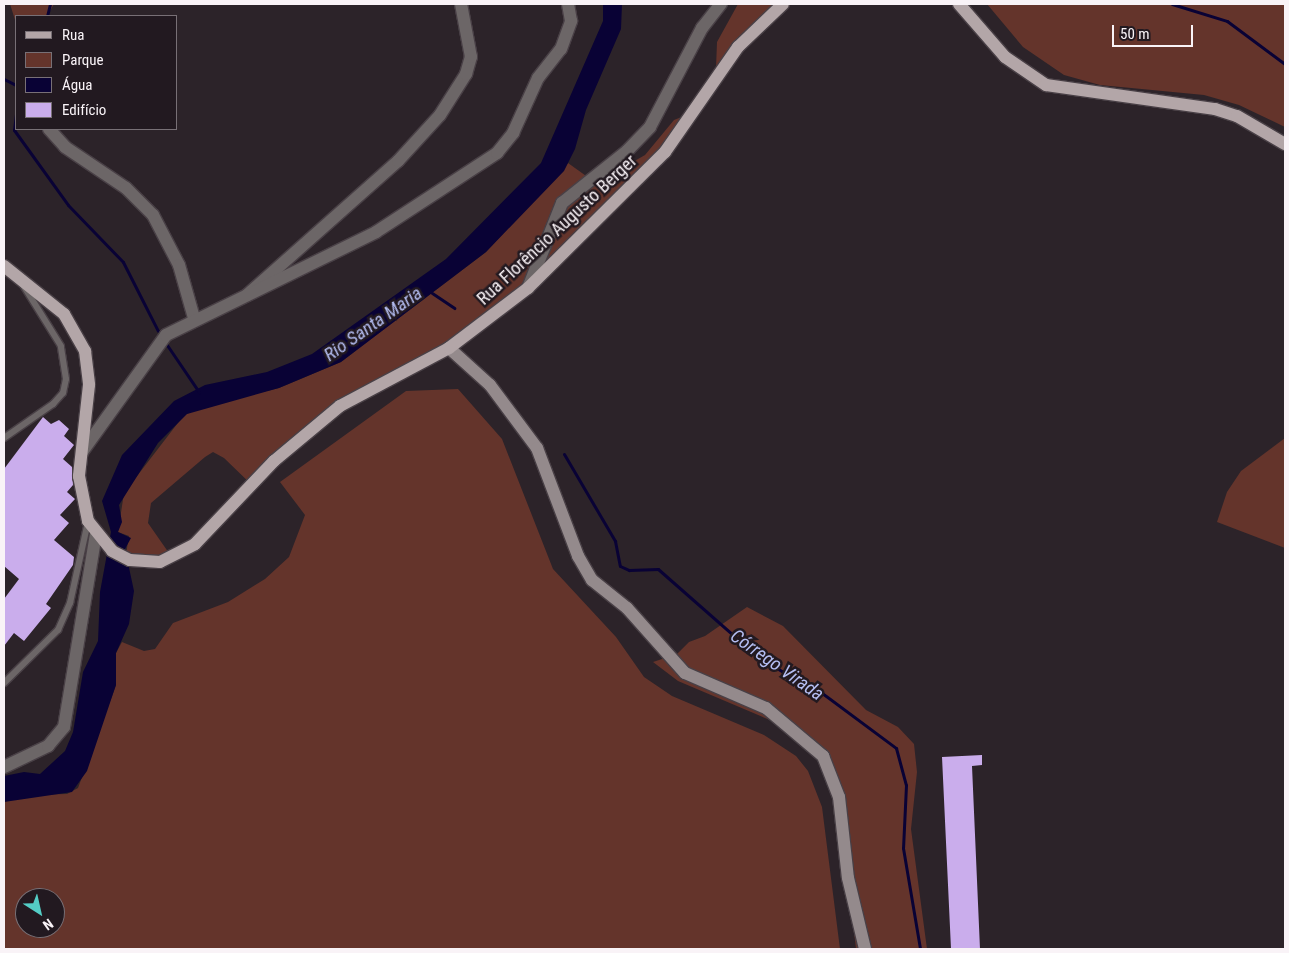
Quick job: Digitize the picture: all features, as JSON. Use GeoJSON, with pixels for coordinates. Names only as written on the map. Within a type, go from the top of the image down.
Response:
{"type":"FeatureCollection","features":[{"type":"Feature","properties":{"kind":"main road","name":"Rua Florêncio Augusto Berger"},"geometry":{"type":"LineString","coordinates":[[96,534],[104,544],[130,560],[151,562],[176,556],[195,544],[274,461],[340,406],[449,348],[528,288],[665,152],[738,47],[782,4]]}},
{"type":"Feature","properties":{"kind":"main road"},"geometry":{"type":"LineString","coordinates":[[959,4],[1005,57],[1046,84],[1215,109],[1237,116],[1285,144]]}},
{"type":"Feature","properties":{"kind":"main road"},"geometry":{"type":"LineString","coordinates":[[4,266],[21,282],[64,314],[85,350],[89,375],[79,494],[88,521],[96,534]]}},
{"type":"Feature","properties":{"kind":"street"},"geometry":{"type":"LineString","coordinates":[[243,300],[398,161],[440,115],[466,74],[471,57],[461,4]]}},
{"type":"Feature","properties":{"kind":"street"},"geometry":{"type":"LineString","coordinates":[[82,452],[152,349],[194,318],[243,300],[376,232],[497,153],[514,133],[538,78],[561,49],[571,21],[568,4]]}},
{"type":"Feature","properties":{"kind":"street"},"geometry":{"type":"LineString","coordinates":[[528,288],[562,202],[627,151],[650,127],[702,28],[721,4]]}},
{"type":"Feature","properties":{"kind":"street"},"geometry":{"type":"LineString","coordinates":[[50,130],[65,148],[126,188],[152,215],[179,265],[194,318]]}},
{"type":"Feature","properties":{"kind":"street"},"geometry":{"type":"LineString","coordinates":[[449,348],[490,385],[537,448],[578,556],[592,580],[627,608],[685,673],[766,708],[823,756],[839,797],[848,878],[865,949]]}},
{"type":"Feature","properties":{"kind":"street"},"geometry":{"type":"LineString","coordinates":[[4,767],[48,746],[64,727],[96,534]]}},
{"type":"Feature","properties":{"kind":"lane"},"geometry":{"type":"LineString","coordinates":[[4,438],[53,404],[63,393],[66,379],[62,346],[21,282]]}},
{"type":"Feature","properties":{"kind":"lane"},"geometry":{"type":"LineString","coordinates":[[4,683],[58,630],[70,603],[88,521]]}},
{"type":"Feature","properties":{"kind":"green space"},"geometry":{"type":"Polygon","coordinates":[[[10,4],[54,4],[48,15],[15,15],[15,20],[10,4]]]}},
{"type":"Feature","properties":{"kind":"green space"},"geometry":{"type":"Polygon","coordinates":[[[738,4],[777,4],[674,143],[506,306],[360,398],[296,447],[255,488],[224,458],[213,452],[205,457],[151,503],[148,523],[171,556],[126,554],[129,536],[118,532],[124,493],[184,415],[211,404],[279,388],[341,362],[486,252],[568,163],[596,183],[645,155],[674,120],[694,112],[716,68],[717,42],[738,4]]]}},
{"type":"Feature","properties":{"kind":"green space"},"geometry":{"type":"Polygon","coordinates":[[[987,4],[1285,4],[1285,127],[1239,105],[1204,95],[1100,85],[1064,75],[1023,47],[987,4]]]}},
{"type":"Feature","properties":{"kind":"green space"},"geometry":{"type":"Polygon","coordinates":[[[458,389],[502,439],[553,569],[616,637],[644,677],[672,696],[764,735],[796,756],[808,771],[822,807],[840,949],[4,949],[4,802],[24,795],[67,794],[78,788],[116,685],[116,653],[122,642],[144,651],[155,649],[173,623],[228,602],[265,579],[289,557],[305,515],[280,482],[406,391],[458,389]]]}},
{"type":"Feature","properties":{"kind":"green space"},"geometry":{"type":"Polygon","coordinates":[[[1285,438],[1285,548],[1217,522],[1227,492],[1241,471],[1285,438]]]}},
{"type":"Feature","properties":{"kind":"green space"},"geometry":{"type":"Polygon","coordinates":[[[747,607],[783,626],[866,710],[898,727],[914,744],[917,772],[911,829],[927,949],[856,949],[840,815],[822,762],[772,721],[678,681],[653,662],[677,654],[689,642],[705,636],[747,607]]]}},
{"type":"Feature","properties":{"kind":"water","name":"Rio Santa Maria"},"geometry":{"type":"Polygon","coordinates":[[[603,4],[622,4],[621,29],[586,110],[575,149],[564,171],[486,252],[341,362],[279,388],[187,414],[158,443],[119,505],[122,522],[118,532],[131,538],[125,549],[134,591],[129,624],[116,653],[116,685],[87,771],[72,792],[4,802],[4,776],[24,772],[40,774],[65,751],[73,732],[83,672],[98,641],[100,592],[111,532],[102,501],[122,455],[174,401],[205,385],[267,372],[312,354],[446,259],[541,163],[603,21],[603,4]]]}},
{"type":"Feature","properties":{"kind":"building"},"geometry":{"type":"Polygon","coordinates":[[[43,417],[51,424],[59,420],[69,429],[64,436],[74,445],[63,459],[72,467],[73,485],[67,492],[75,499],[60,515],[69,523],[54,540],[74,557],[73,565],[46,604],[51,608],[24,641],[14,633],[4,646],[4,599],[19,579],[4,566],[4,469],[43,417]]]}},
{"type":"Feature","properties":{"kind":"building"},"geometry":{"type":"Polygon","coordinates":[[[982,755],[982,765],[972,766],[980,949],[951,949],[942,757],[982,755]]]}},
{"type":"Feature","properties":{"kind":"waterway"},"geometry":{"type":"LineString","coordinates":[[47,15],[50,4]]}},
{"type":"Feature","properties":{"kind":"waterway"},"geometry":{"type":"LineString","coordinates":[[1172,4],[1227,21],[1285,64]]}},
{"type":"Feature","properties":{"kind":"waterway"},"geometry":{"type":"LineString","coordinates":[[4,79],[15,84]]}},
{"type":"Feature","properties":{"kind":"waterway"},"geometry":{"type":"LineString","coordinates":[[15,122],[14,130],[68,205],[123,262],[158,331]]}},
{"type":"Feature","properties":{"kind":"waterway","name":"Córrego Virada"},"geometry":{"type":"LineString","coordinates":[[432,293],[454,308]]}},
{"type":"Feature","properties":{"kind":"waterway"},"geometry":{"type":"LineString","coordinates":[[167,345],[199,392]]}},
{"type":"Feature","properties":{"kind":"waterway","name":"Córrego Virada"},"geometry":{"type":"LineString","coordinates":[[564,454],[615,541],[620,566],[629,570],[658,569],[756,655],[783,672],[791,670],[896,748],[906,785],[903,848],[920,949]]}}]}
